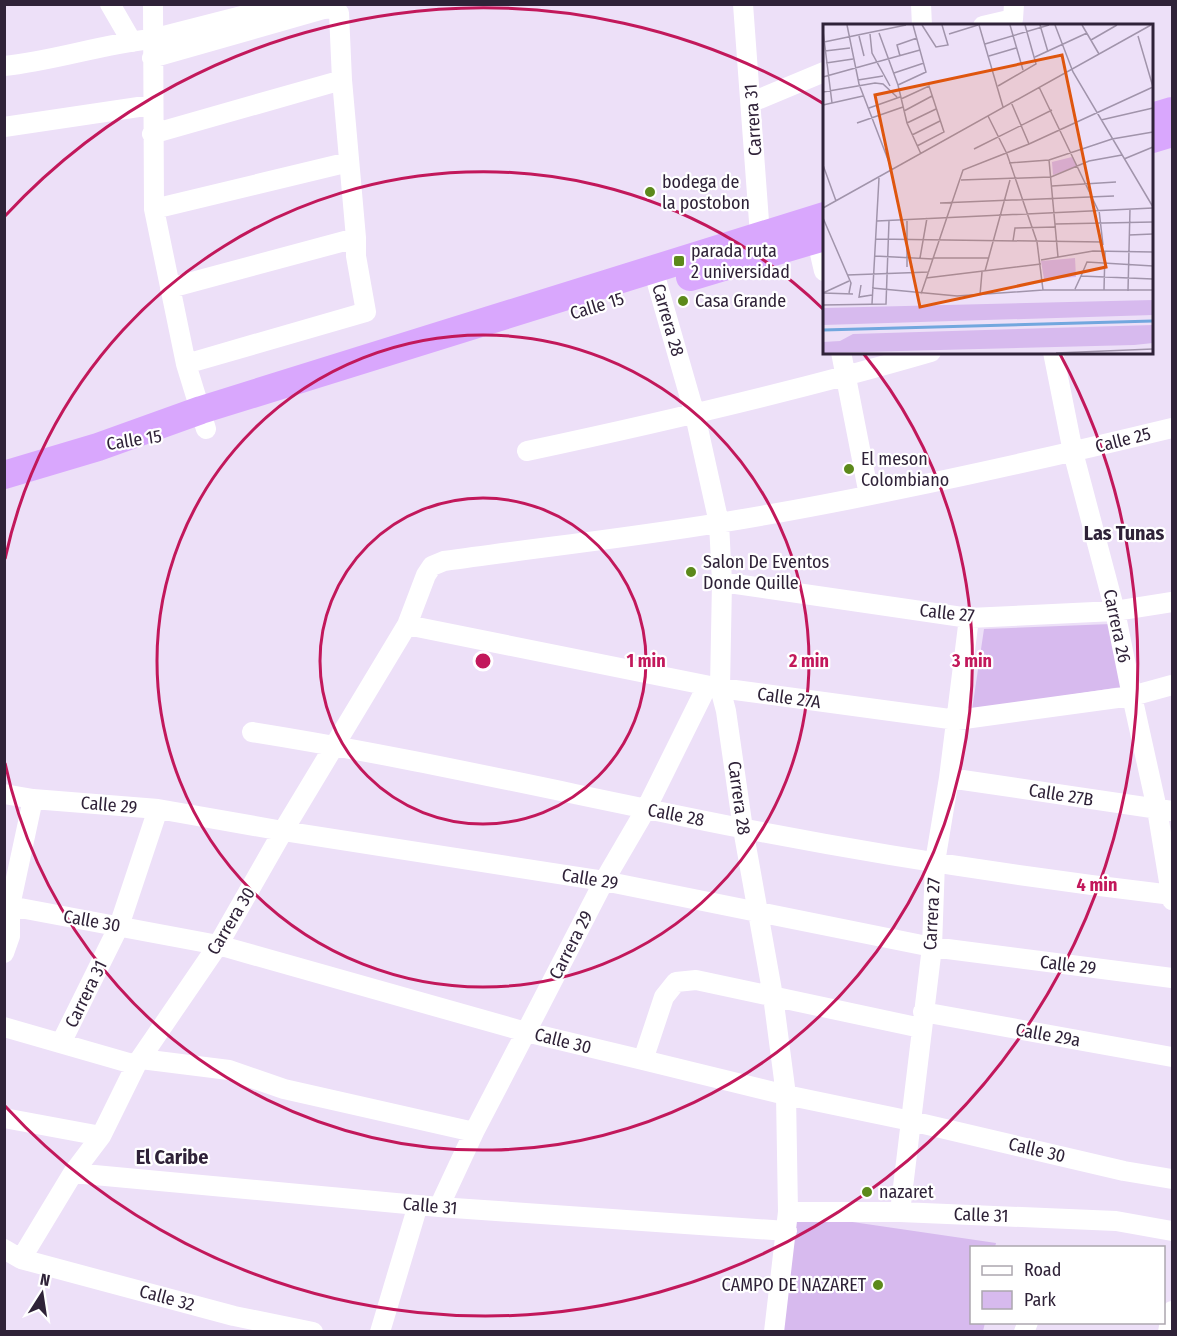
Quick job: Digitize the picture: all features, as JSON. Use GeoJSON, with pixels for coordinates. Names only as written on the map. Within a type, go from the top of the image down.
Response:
{"type":"FeatureCollection","features":[{"type":"Feature","properties":{"kind":"highway"},"geometry":{"type":"LineString","coordinates":[[1153,117],[1173,111]]}},
{"type":"Feature","properties":{"kind":"highway"},"geometry":{"type":"LineString","coordinates":[[1153,139],[1173,132]]}},
{"type":"Feature","properties":{"kind":"highway","name":"Calle 15"},"geometry":{"type":"LineString","coordinates":[[656,278],[760,235],[820,228]]}},
{"type":"Feature","properties":{"kind":"highway","name":"Calle 15"},"geometry":{"type":"LineString","coordinates":[[4,475],[98,447],[204,420],[820,228]]}},
{"type":"Feature","properties":{"kind":"street"},"geometry":{"type":"LineString","coordinates":[[110,4],[132,42]]}},
{"type":"Feature","properties":{"kind":"street"},"geometry":{"type":"LineString","coordinates":[[153,4],[154,209],[186,364],[204,420]]}},
{"type":"Feature","properties":{"kind":"street"},"geometry":{"type":"LineString","coordinates":[[152,49],[289,4]]}},
{"type":"Feature","properties":{"kind":"street","name":"Carrera 31"},"geometry":{"type":"LineString","coordinates":[[743,4],[760,235]]}},
{"type":"Feature","properties":{"kind":"street"},"geometry":{"type":"LineString","coordinates":[[921,4],[922,24]]}},
{"type":"Feature","properties":{"kind":"street"},"geometry":{"type":"LineString","coordinates":[[4,66],[132,42],[152,49],[324,9],[334,8],[339,13],[356,256],[366,312],[186,364]]}},
{"type":"Feature","properties":{"kind":"street"},"geometry":{"type":"LineString","coordinates":[[987,24],[1013,12]]}},
{"type":"Feature","properties":{"kind":"street"},"geometry":{"type":"LineString","coordinates":[[752,102],[823,73]]}},
{"type":"Feature","properties":{"kind":"street"},"geometry":{"type":"LineString","coordinates":[[152,134],[342,80]]}},
{"type":"Feature","properties":{"kind":"street"},"geometry":{"type":"LineString","coordinates":[[4,127],[152,105]]}},
{"type":"Feature","properties":{"kind":"street"},"geometry":{"type":"LineString","coordinates":[[154,209],[349,162]]}},
{"type":"Feature","properties":{"kind":"street"},"geometry":{"type":"LineString","coordinates":[[820,228],[823,254]]}},
{"type":"Feature","properties":{"kind":"street"},"geometry":{"type":"LineString","coordinates":[[170,288],[356,238]]}},
{"type":"Feature","properties":{"kind":"street","name":"Carrera 28"},"geometry":{"type":"LineString","coordinates":[[656,278],[695,415],[718,523],[722,582],[714,687],[726,711],[743,829],[773,996],[786,1095],[788,1222],[774,1332]]}},
{"type":"Feature","properties":{"kind":"street"},"geometry":{"type":"LineString","coordinates":[[841,354],[869,495]]}},
{"type":"Feature","properties":{"kind":"street"},"geometry":{"type":"LineString","coordinates":[[527,451],[695,415],[846,377],[924,354]]}},
{"type":"Feature","properties":{"kind":"street","name":"Carrera 26"},"geometry":{"type":"LineString","coordinates":[[1053,354],[1073,452],[1115,611],[1132,696],[1165,810],[1172,897]]}},
{"type":"Feature","properties":{"kind":"street","name":"Calle 25"},"geometry":{"type":"LineString","coordinates":[[426,575],[432,566],[444,561],[718,523],[869,495],[1073,452],[1173,428]]}},
{"type":"Feature","properties":{"kind":"street","name":"Carrera 30"},"geometry":{"type":"LineString","coordinates":[[13,1254],[101,1136],[139,1062],[218,945],[283,831],[407,625],[426,575]]}},
{"type":"Feature","properties":{"kind":"street","name":"Calle 27"},"geometry":{"type":"LineString","coordinates":[[722,582],[969,618],[1115,611],[1173,602]]}},
{"type":"Feature","properties":{"kind":"street","name":"Carrera 27"},"geometry":{"type":"LineString","coordinates":[[900,1212],[932,947],[935,862],[949,778],[969,618]]}},
{"type":"Feature","properties":{"kind":"street","name":"Calle 27A"},"geometry":{"type":"LineString","coordinates":[[407,625],[714,687],[957,720],[1132,696],[1173,685]]}},
{"type":"Feature","properties":{"kind":"street","name":"Carrera 29"},"geometry":{"type":"LineString","coordinates":[[439,1207],[474,1132],[604,881],[714,687]]}},
{"type":"Feature","properties":{"kind":"street","name":"Calle 28"},"geometry":{"type":"LineString","coordinates":[[252,732],[334,745],[743,829],[935,862],[1172,897]]}},
{"type":"Feature","properties":{"kind":"street","name":"Calle 27B"},"geometry":{"type":"LineString","coordinates":[[949,778],[1165,810]]}},
{"type":"Feature","properties":{"kind":"street","name":"Calle 29"},"geometry":{"type":"LineString","coordinates":[[4,794],[33,799],[158,809],[604,881],[932,947],[1173,978]]}},
{"type":"Feature","properties":{"kind":"street"},"geometry":{"type":"LineString","coordinates":[[4,953],[10,936],[7,905],[33,799]]}},
{"type":"Feature","properties":{"kind":"street","name":"Carrera 31"},"geometry":{"type":"LineString","coordinates":[[61,1043],[119,926],[158,809]]}},
{"type":"Feature","properties":{"kind":"street","name":"Calle 30"},"geometry":{"type":"LineString","coordinates":[[7,905],[218,945],[526,1032],[786,1095],[911,1121],[1124,1171],[1173,1179]]}},
{"type":"Feature","properties":{"kind":"street","name":"Calle 29a"},"geometry":{"type":"LineString","coordinates":[[644,1060],[664,997],[676,982],[696,980],[773,996],[1173,1058]]}},
{"type":"Feature","properties":{"kind":"street"},"geometry":{"type":"LineString","coordinates":[[4,1027],[139,1062],[229,1070],[284,1089],[474,1132]]}},
{"type":"Feature","properties":{"kind":"street"},"geometry":{"type":"LineString","coordinates":[[4,1118],[101,1136]]}},
{"type":"Feature","properties":{"kind":"street","name":"Calle 31"},"geometry":{"type":"LineString","coordinates":[[74,1173],[439,1207],[788,1222],[900,1212],[1116,1221],[1173,1231]]}},
{"type":"Feature","properties":{"kind":"street"},"geometry":{"type":"LineString","coordinates":[[380,1332],[418,1205]]}},
{"type":"Feature","properties":{"kind":"street","name":"Calle 32"},"geometry":{"type":"LineString","coordinates":[[13,1254],[234,1316],[314,1332]]}},
{"type":"Feature","properties":{"kind":"street"},"geometry":{"type":"LineString","coordinates":[[1168,1332],[1172,1312]]}},
{"type":"Feature","properties":{"kind":"green space"},"geometry":{"type":"Polygon","coordinates":[[[1111,624],[1127,686],[972,710],[984,629],[1111,624]]]}},
{"type":"Feature","properties":{"kind":"green space","name":"CAMPO DE NAZARET"},"geometry":{"type":"Polygon","coordinates":[[[791,1213],[996,1243],[995,1246],[970,1246],[970,1324],[985,1324],[983,1331],[781,1331],[791,1213]]]}},
{"type":"Feature","properties":{"kind":"place","name":"bodega de la postobon"},"geometry":{"type":"Point","coordinates":[650,192]}},
{"type":"Feature","properties":{"kind":"place","name":"parada ruta 2 universidad"},"geometry":{"type":"Point","coordinates":[679,261]}},
{"type":"Feature","properties":{"kind":"place","name":"Casa Grande"},"geometry":{"type":"Point","coordinates":[683,301]}},
{"type":"Feature","properties":{"kind":"place","name":"El meson Colombiano"},"geometry":{"type":"Point","coordinates":[849,469]}},
{"type":"Feature","properties":{"kind":"place","name":"Salon De Eventos Donde Quille"},"geometry":{"type":"Point","coordinates":[691,572]}},
{"type":"Feature","properties":{"kind":"place","name":"nazaret"},"geometry":{"type":"Point","coordinates":[867,1192]}},
{"type":"Feature","properties":{"kind":"place","name":"CAMPO DE NAZARET"},"geometry":{"type":"Point","coordinates":[878,1285]}},
{"type":"Feature","properties":{"kind":"district","name":"Las Tunas"},"geometry":{"type":"Point","coordinates":[1124,533]}},
{"type":"Feature","properties":{"kind":"district","name":"El Caribe"},"geometry":{"type":"Point","coordinates":[172,1157]}}]}
